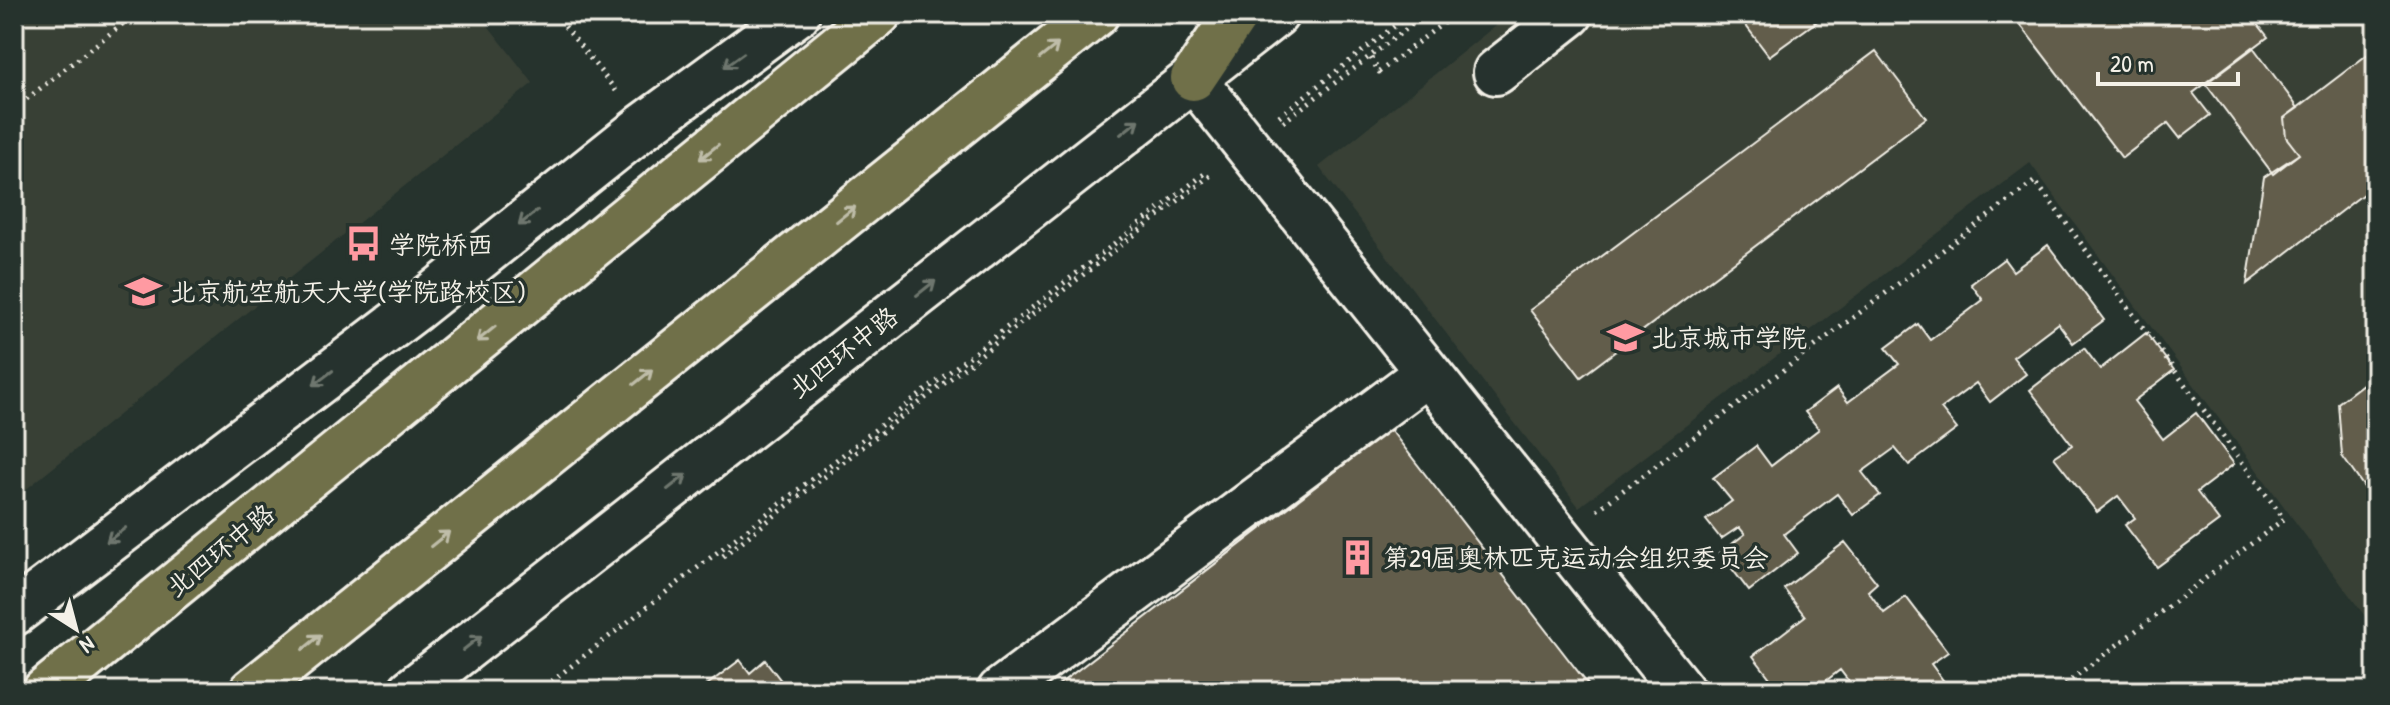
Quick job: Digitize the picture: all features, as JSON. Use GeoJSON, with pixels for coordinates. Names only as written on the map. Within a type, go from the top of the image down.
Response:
{"type":"FeatureCollection","features":[{"type":"Feature","properties":{"kind":"highway","name":"北四环中路"},"geometry":{"type":"LineString","coordinates":[[45,691],[878,14]]}},
{"type":"Feature","properties":{"kind":"highway"},"geometry":{"type":"LineString","coordinates":[[252,691],[1096,14]]}},
{"type":"Feature","properties":{"kind":"highway"},"geometry":{"type":"LineString","coordinates":[[1193,78],[1236,14]]}},
{"type":"Feature","properties":{"kind":"street"},"geometry":{"type":"LineString","coordinates":[[14,613],[415,309],[644,126],[797,14]]}},
{"type":"Feature","properties":{"kind":"street","name":"北四环中路"},"geometry":{"type":"LineString","coordinates":[[411,691],[1276,14]]}},
{"type":"Feature","properties":{"kind":"street"},"geometry":{"type":"LineString","coordinates":[[1496,72],[1553,20]]}},
{"type":"Feature","properties":{"kind":"street"},"geometry":{"type":"LineString","coordinates":[[1193,78],[1682,691]]}},
{"type":"Feature","properties":{"kind":"street"},"geometry":{"type":"LineString","coordinates":[[1000,691],[1427,373]]}},
{"type":"Feature","properties":{"kind":"path"},"geometry":{"type":"LineString","coordinates":[[14,109],[135,14]]}},
{"type":"Feature","properties":{"kind":"path"},"geometry":{"type":"LineString","coordinates":[[555,14],[644,126]]}},
{"type":"Feature","properties":{"kind":"path"},"geometry":{"type":"LineString","coordinates":[[723,556],[1410,14]]}},
{"type":"Feature","properties":{"kind":"path"},"geometry":{"type":"LineString","coordinates":[[539,691],[1245,145],[1371,58],[1426,14]]}},
{"type":"Feature","properties":{"kind":"path"},"geometry":{"type":"LineString","coordinates":[[1371,58],[1379,72],[1455,14]]}},
{"type":"Feature","properties":{"kind":"path"},"geometry":{"type":"LineString","coordinates":[[1593,514],[2035,181],[2284,519],[2056,691]]}},
{"type":"Feature","properties":{"kind":"shaded area","name":"北京航空航天大学(学院路校区)"},"geometry":{"type":"Polygon","coordinates":[[[14,14],[479,14],[533,83],[14,499],[14,14]]]}},
{"type":"Feature","properties":{"kind":"shaded area","name":"北京城市学院"},"geometry":{"type":"Polygon","coordinates":[[[1510,14],[2376,14],[2376,631],[2030,163],[1579,507],[1319,167],[1510,14]]]}},
{"type":"Feature","properties":{"kind":"building"},"geometry":{"type":"Polygon","coordinates":[[[1737,14],[1827,14],[1769,56],[1737,14]]]}},
{"type":"Feature","properties":{"kind":"building"},"geometry":{"type":"Polygon","coordinates":[[[2031,14],[2250,14],[2268,37],[2193,93],[2210,115],[2180,138],[2168,123],[2122,158],[2019,23],[2031,14]]]}},
{"type":"Feature","properties":{"kind":"building"},"geometry":{"type":"Polygon","coordinates":[[[2253,47],[2298,108],[2284,118],[2286,137],[2299,154],[2273,174],[2205,83],[2253,47]]]}},
{"type":"Feature","properties":{"kind":"building"},"geometry":{"type":"Polygon","coordinates":[[[2376,48],[2376,184],[2247,284],[2264,177],[2299,154],[2286,137],[2284,118],[2376,48]]]}},
{"type":"Feature","properties":{"kind":"building"},"geometry":{"type":"Polygon","coordinates":[[[1876,51],[1926,118],[1581,377],[1530,310],[1876,51]]]}},
{"type":"Feature","properties":{"kind":"building"},"geometry":{"type":"Polygon","coordinates":[[[2048,245],[2104,320],[2073,343],[2058,323],[2013,357],[2026,374],[1990,402],[1976,383],[1941,409],[1957,429],[1909,465],[1895,448],[1862,472],[1880,495],[1853,515],[1837,494],[1784,534],[1798,553],[1749,591],[1720,553],[1745,534],[1739,527],[1721,539],[1706,520],[1732,501],[1713,478],[1756,446],[1771,466],[1819,429],[1805,412],[1837,388],[1848,402],[1899,364],[1886,348],[1918,324],[1930,340],[1983,300],[1971,284],[2004,259],[2013,271],[2048,245]]]}},
{"type":"Feature","properties":{"kind":"building"},"geometry":{"type":"Polygon","coordinates":[[[2146,333],[2174,370],[2134,401],[2163,439],[2196,413],[2234,464],[2197,492],[2219,521],[2157,567],[2125,525],[2135,518],[2118,496],[2097,512],[2054,457],[2072,445],[2030,390],[2084,348],[2100,369],[2146,333]]]}},
{"type":"Feature","properties":{"kind":"building"},"geometry":{"type":"Polygon","coordinates":[[[2376,374],[2376,504],[2342,456],[2338,403],[2376,374]]]}},
{"type":"Feature","properties":{"kind":"building","name":"第29届奥林匹克运动会组织委员会"},"geometry":{"type":"Polygon","coordinates":[[[1390,429],[1593,691],[1061,691],[1057,686],[1390,429]]]}},
{"type":"Feature","properties":{"kind":"building"},"geometry":{"type":"Polygon","coordinates":[[[1845,542],[1877,583],[1868,591],[1884,613],[1906,597],[1948,652],[1931,664],[1951,691],[1856,691],[1840,670],[1813,691],[1780,691],[1753,656],[1805,616],[1784,589],[1845,542]]]}},
{"type":"Feature","properties":{"kind":"building"},"geometry":{"type":"Polygon","coordinates":[[[740,660],[750,673],[765,660],[789,691],[699,691],[740,660]]]}},
{"type":"Feature","properties":{"kind":"place","name":"学院桥西"},"geometry":{"type":"Point","coordinates":[363,244]}},
{"type":"Feature","properties":{"kind":"place","name":"北京航空航天大学(学院路校区)"},"geometry":{"type":"Point","coordinates":[144,291]}},
{"type":"Feature","properties":{"kind":"place","name":"北京城市学院"},"geometry":{"type":"Point","coordinates":[1625,337]}},
{"type":"Feature","properties":{"kind":"place","name":"第29届奥林匹克运动会组织委员会"},"geometry":{"type":"Point","coordinates":[1357,557]}}]}
